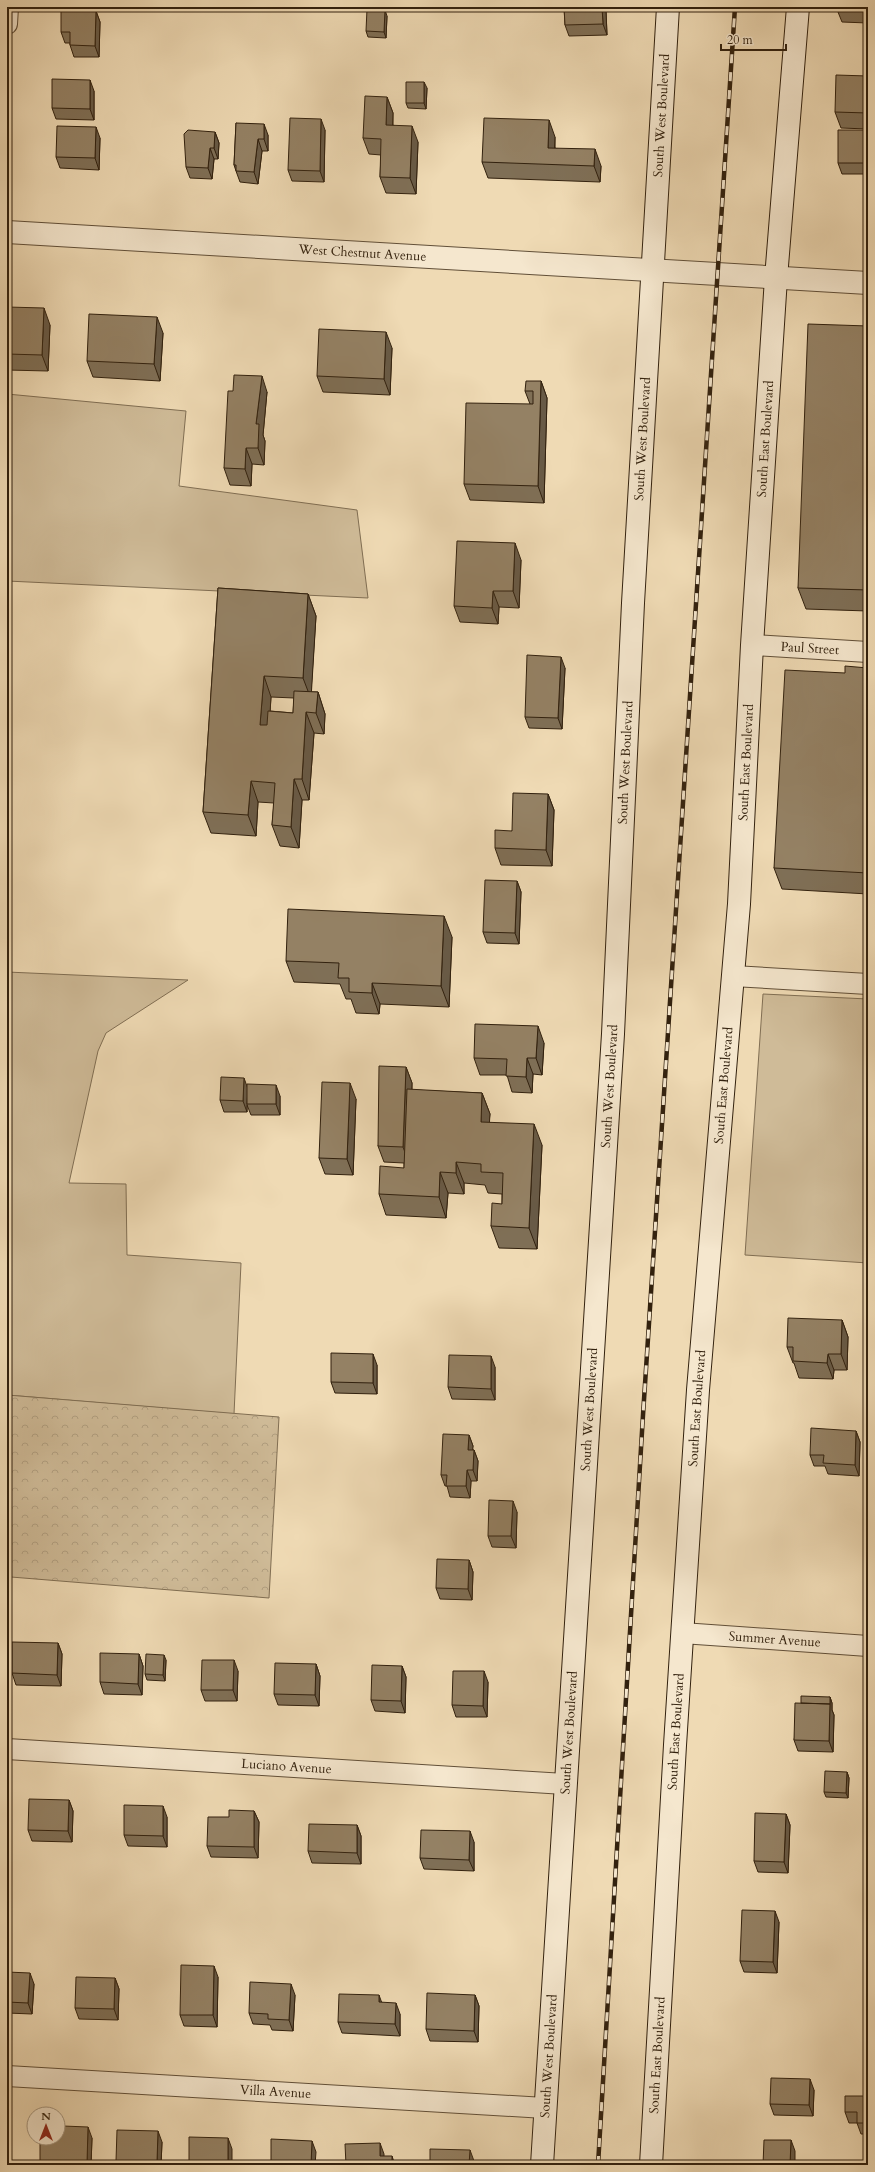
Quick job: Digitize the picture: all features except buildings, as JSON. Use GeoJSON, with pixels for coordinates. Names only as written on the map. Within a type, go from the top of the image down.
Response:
{"type":"FeatureCollection","features":[{"type":"Feature","properties":{"kind":"main road","name":"South West Boulevard"},"geometry":{"type":"LineString","coordinates":[[542,2165],[613,1034],[633,603],[668,7]]}},
{"type":"Feature","properties":{"kind":"main road","name":"South East Boulevard"},"geometry":{"type":"LineString","coordinates":[[652,2165],[682,1633],[698,1390],[739,904],[752,645],[776,278],[798,7]]}},
{"type":"Feature","properties":{"kind":"main road","name":"West Chestnut Avenue"},"geometry":{"type":"LineString","coordinates":[[7,232],[868,283]]}},
{"type":"Feature","properties":{"kind":"street"},"geometry":{"type":"LineString","coordinates":[[7,24],[8,7]]}},
{"type":"Feature","properties":{"kind":"street","name":"Paul Street"},"geometry":{"type":"LineString","coordinates":[[752,645],[868,652]]}},
{"type":"Feature","properties":{"kind":"street"},"geometry":{"type":"LineString","coordinates":[[733,976],[868,984]]}},
{"type":"Feature","properties":{"kind":"street","name":"Summer Avenue"},"geometry":{"type":"LineString","coordinates":[[682,1633],[868,1646]]}},
{"type":"Feature","properties":{"kind":"street","name":"Luciano Avenue"},"geometry":{"type":"LineString","coordinates":[[7,1749],[565,1784]]}},
{"type":"Feature","properties":{"kind":"street","name":"Villa Avenue"},"geometry":{"type":"LineString","coordinates":[[7,2076],[545,2108]]}},
{"type":"Feature","properties":{"kind":"green space"},"geometry":{"type":"Polygon","coordinates":[[[7,394],[186,411],[179,486],[357,510],[368,598],[7,581],[7,394]]]}},
{"type":"Feature","properties":{"kind":"green space"},"geometry":{"type":"Polygon","coordinates":[[[7,972],[188,980],[106,1033],[98,1051],[69,1183],[126,1184],[127,1255],[241,1263],[234,1414],[7,1395],[7,972]]]}},
{"type":"Feature","properties":{"kind":"green space"},"geometry":{"type":"Polygon","coordinates":[[[763,994],[868,999],[868,1263],[745,1255],[763,994]]]}},
{"type":"Feature","properties":{"kind":"green space"},"geometry":{"type":"Polygon","coordinates":[[[7,1395],[279,1417],[269,1598],[11,1577],[7,1604],[7,1395]]]}},
{"type":"Feature","properties":{"kind":"railway"},"geometry":{"type":"LineString","coordinates":[[598,2165],[643,1415],[735,7]]}}]}
